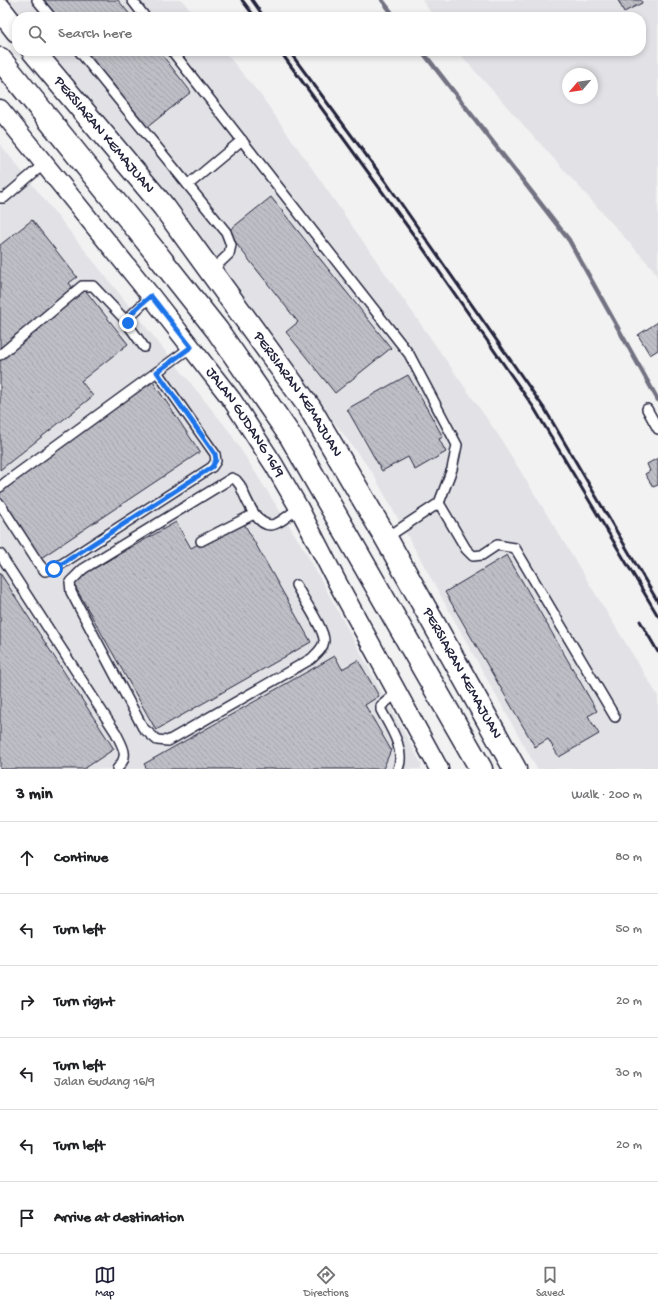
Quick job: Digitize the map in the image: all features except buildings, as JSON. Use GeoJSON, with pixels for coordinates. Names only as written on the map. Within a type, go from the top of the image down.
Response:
{"type":"FeatureCollection","features":[{"type":"Feature","properties":{"kind":"main road"},"geometry":{"type":"LineString","coordinates":[[0,9],[12,25]]}},
{"type":"Feature","properties":{"kind":"main road","name":"PERSIARAN KEMAJUAN"},"geometry":{"type":"LineString","coordinates":[[37,56],[164,207],[310,408],[386,538],[515,769]]}},
{"type":"Feature","properties":{"kind":"main road","name":"PERSIARAN KEMAJUAN"},"geometry":{"type":"LineString","coordinates":[[0,59],[217,330],[290,436],[481,769]]}},
{"type":"Feature","properties":{"kind":"main road"},"geometry":{"type":"LineString","coordinates":[[137,229],[164,207]]}},
{"type":"Feature","properties":{"kind":"street","name":"JALAN GUDANG 16/9"},"geometry":{"type":"LineString","coordinates":[[0,109],[45,163],[232,400],[274,465],[299,508],[336,582],[398,692],[439,769]]}},
{"type":"Feature","properties":{"kind":"lane"},"geometry":{"type":"LineString","coordinates":[[37,0],[47,12]]}},
{"type":"Feature","properties":{"kind":"lane"},"geometry":{"type":"LineString","coordinates":[[132,0],[141,12]]}},
{"type":"Feature","properties":{"kind":"lane"},"geometry":{"type":"LineString","coordinates":[[83,56],[226,232],[231,245],[229,254],[210,272]]}},
{"type":"Feature","properties":{"kind":"lane"},"geometry":{"type":"LineString","coordinates":[[176,56],[409,354],[457,445],[452,469],[439,503],[386,538]]}},
{"type":"Feature","properties":{"kind":"lane"},"geometry":{"type":"LineString","coordinates":[[188,185],[242,140]]}},
{"type":"Feature","properties":{"kind":"lane"},"geometry":{"type":"LineString","coordinates":[[0,198],[4,198],[45,163]]}},
{"type":"Feature","properties":{"kind":"lane"},"geometry":{"type":"LineString","coordinates":[[0,355],[82,286],[93,286],[128,323],[144,347]]}},
{"type":"Feature","properties":{"kind":"lane"},"geometry":{"type":"LineString","coordinates":[[128,323],[127,319],[130,315],[151,296]]}},
{"type":"Feature","properties":{"kind":"lane"},"geometry":{"type":"LineString","coordinates":[[0,487],[191,347]]}},
{"type":"Feature","properties":{"kind":"lane"},"geometry":{"type":"LineString","coordinates":[[0,504],[39,564],[46,571],[54,569],[212,467],[216,460],[215,454],[157,372]]}},
{"type":"Feature","properties":{"kind":"lane"},"geometry":{"type":"LineString","coordinates":[[647,409],[658,429]]}},
{"type":"Feature","properties":{"kind":"lane"},"geometry":{"type":"LineString","coordinates":[[296,585],[323,633],[324,642],[321,650],[311,659],[168,741],[157,740],[143,728],[70,592],[70,582],[83,569],[232,478],[240,485],[256,518],[268,525],[274,525],[299,508]]}},
{"type":"Feature","properties":{"kind":"lane"},"geometry":{"type":"LineString","coordinates":[[439,503],[466,549],[473,556],[482,555],[497,545],[515,548],[614,717]]}},
{"type":"Feature","properties":{"kind":"lane"},"geometry":{"type":"LineString","coordinates":[[201,541],[254,514]]}},
{"type":"Feature","properties":{"kind":"lane"},"geometry":{"type":"LineString","coordinates":[[0,554],[116,733],[124,750],[125,756],[123,762],[117,769]]}},
{"type":"Feature","properties":{"kind":"lane"},"geometry":{"type":"LineString","coordinates":[[398,692],[381,706],[381,710],[399,747],[401,763],[398,769]]}},
{"type":"Feature","properties":{"kind":"shaded area"},"geometry":{"type":"Polygon","coordinates":[[[10,0],[182,0],[192,12],[19,12],[10,0]]]}},
{"type":"Feature","properties":{"kind":"shaded area"},"geometry":{"type":"Polygon","coordinates":[[[422,0],[658,0],[658,278],[653,269],[461,56],[646,56],[646,12],[430,12],[422,0]]]}},
{"type":"Feature","properties":{"kind":"shaded area"},"geometry":{"type":"Polygon","coordinates":[[[54,56],[228,56],[262,97],[499,436],[658,696],[658,769],[537,769],[372,472],[92,103],[54,56]]]}},
{"type":"Feature","properties":{"kind":"shaded area"},"geometry":{"type":"Polygon","coordinates":[[[0,144],[229,431],[304,549],[422,765],[421,769],[0,769],[0,144]]]}},
{"type":"Feature","properties":{"kind":"waterway"},"geometry":{"type":"LineString","coordinates":[[382,0],[391,12]]}},
{"type":"Feature","properties":{"kind":"waterway"},"geometry":{"type":"LineString","coordinates":[[426,56],[569,240],[658,400]]}},
{"type":"Feature","properties":{"kind":"railway"},"geometry":{"type":"LineString","coordinates":[[242,0],[251,12]]}},
{"type":"Feature","properties":{"kind":"railway"},"geometry":{"type":"LineString","coordinates":[[252,0],[260,12]]}},
{"type":"Feature","properties":{"kind":"railway"},"geometry":{"type":"LineString","coordinates":[[284,56],[418,241],[534,408],[658,616]]}},
{"type":"Feature","properties":{"kind":"railway"},"geometry":{"type":"LineString","coordinates":[[293,56],[386,182],[546,411],[658,602]]}},
{"type":"Feature","properties":{"kind":"railway"},"geometry":{"type":"LineString","coordinates":[[640,621],[658,652]]}},
{"type":"Feature","properties":{"kind":"route"},"geometry":{"type":"LineString","coordinates":[[54,569],[212,467],[216,460],[215,454],[157,372],[191,347],[151,296],[130,315],[127,319],[128,323]]}}]}
